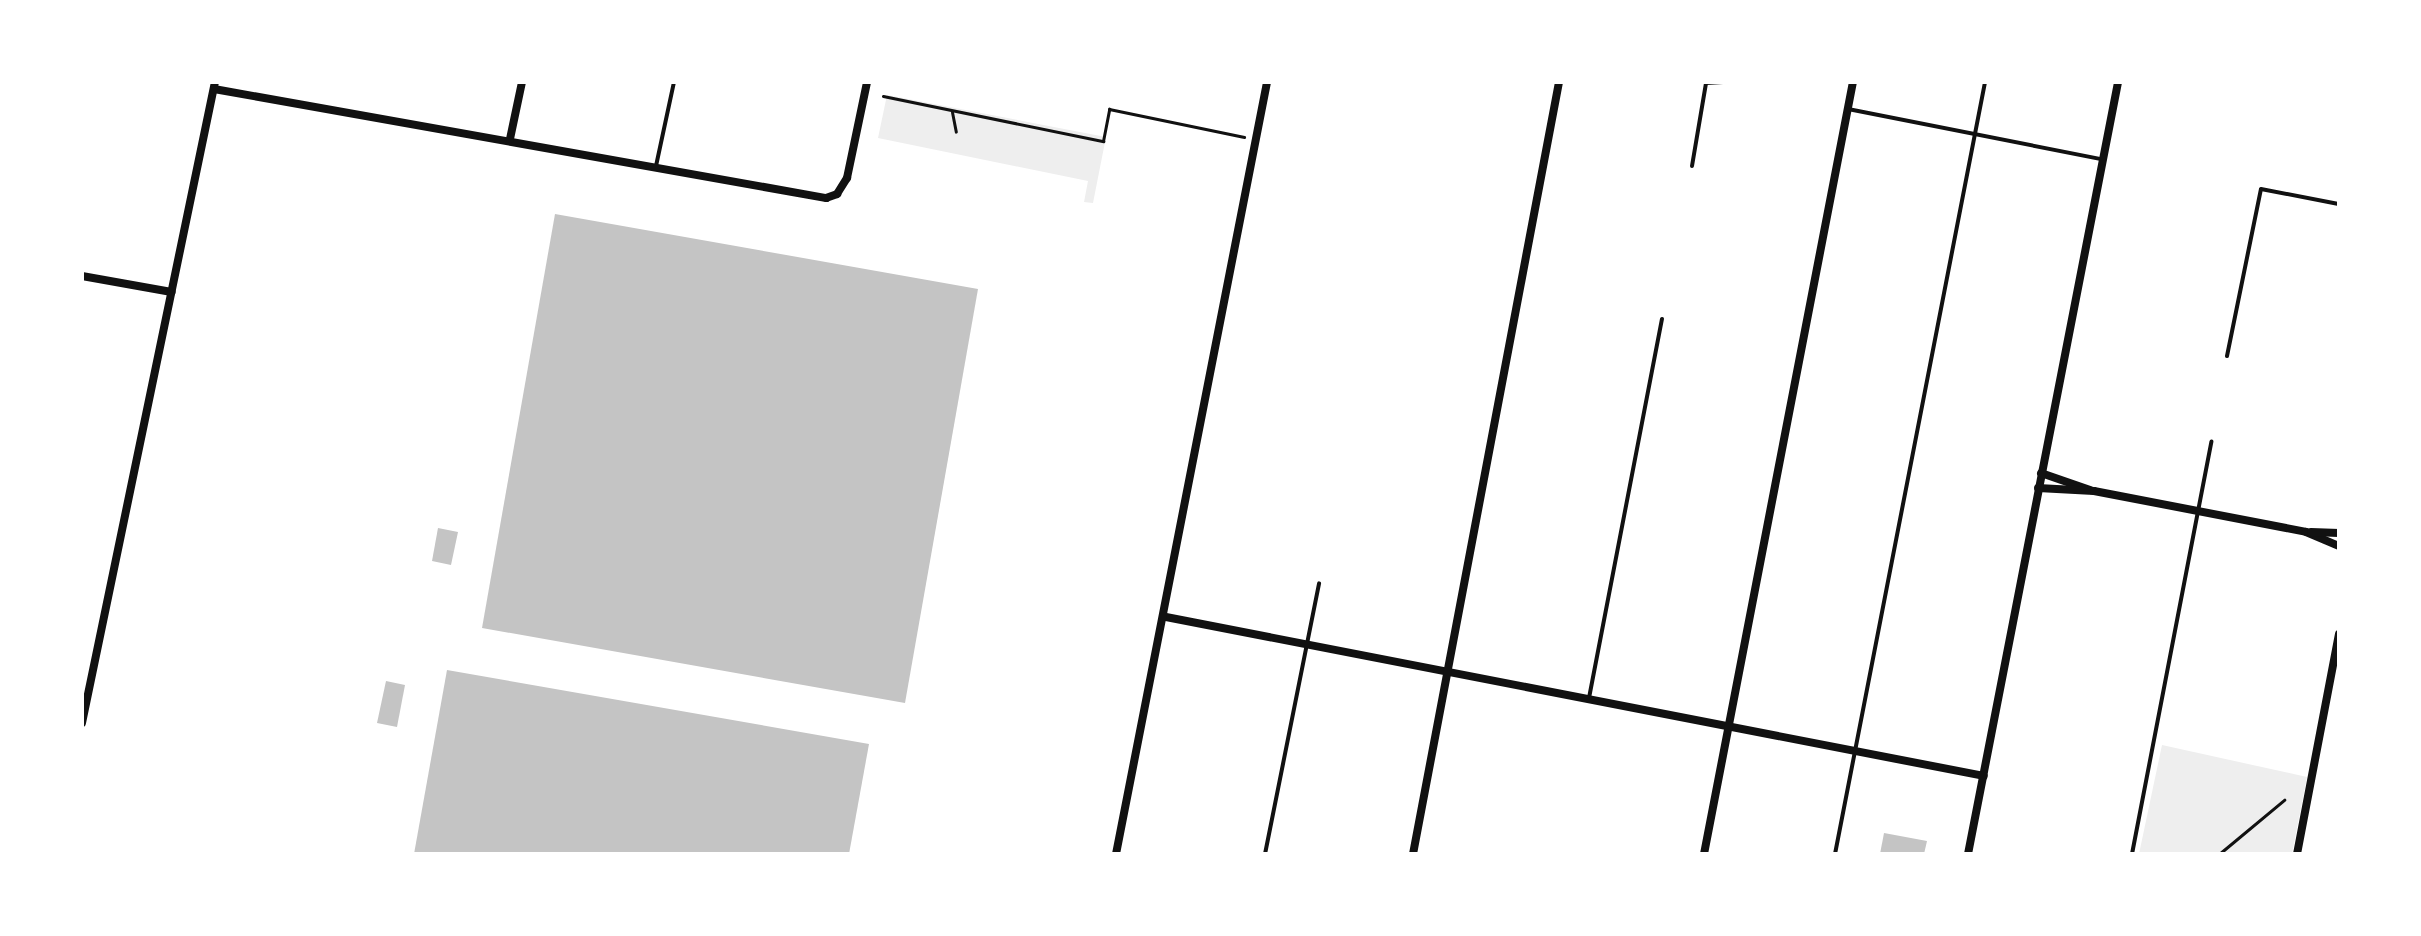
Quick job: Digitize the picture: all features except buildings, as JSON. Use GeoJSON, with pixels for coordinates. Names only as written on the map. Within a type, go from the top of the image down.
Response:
{"type":"FeatureCollection","features":[{"type":"Feature","properties":{"kind":"street"},"geometry":{"type":"LineString","coordinates":[[510,139],[522,82]]}},
{"type":"Feature","properties":{"kind":"street"},"geometry":{"type":"LineString","coordinates":[[82,723],[214,85],[826,198],[837,194],[847,178],[867,82]]}},
{"type":"Feature","properties":{"kind":"street"},"geometry":{"type":"LineString","coordinates":[[1116,854],[1166,617],[1267,82]]}},
{"type":"Feature","properties":{"kind":"street"},"geometry":{"type":"LineString","coordinates":[[1413,854],[1559,82]]}},
{"type":"Feature","properties":{"kind":"street"},"geometry":{"type":"LineString","coordinates":[[1704,854],[1853,82]]}},
{"type":"Feature","properties":{"kind":"street"},"geometry":{"type":"LineString","coordinates":[[1968,854],[2118,82]]}},
{"type":"Feature","properties":{"kind":"street"},"geometry":{"type":"LineString","coordinates":[[82,276],[172,292]]}},
{"type":"Feature","properties":{"kind":"street"},"geometry":{"type":"LineString","coordinates":[[2041,473],[2094,491],[2306,532],[2339,533]]}},
{"type":"Feature","properties":{"kind":"street"},"geometry":{"type":"LineString","coordinates":[[2038,488],[2094,491]]}},
{"type":"Feature","properties":{"kind":"street"},"geometry":{"type":"LineString","coordinates":[[2306,532],[2339,546]]}},
{"type":"Feature","properties":{"kind":"street"},"geometry":{"type":"LineString","coordinates":[[1166,617],[1984,776]]}},
{"type":"Feature","properties":{"kind":"street"},"geometry":{"type":"LineString","coordinates":[[2297,854],[2339,634]]}},
{"type":"Feature","properties":{"kind":"lane"},"geometry":{"type":"LineString","coordinates":[[656,166],[674,82]]}},
{"type":"Feature","properties":{"kind":"lane"},"geometry":{"type":"LineString","coordinates":[[1692,166],[1706,83],[1723,82]]}},
{"type":"Feature","properties":{"kind":"lane"},"geometry":{"type":"LineString","coordinates":[[1835,854],[1985,82]]}},
{"type":"Feature","properties":{"kind":"lane"},"geometry":{"type":"LineString","coordinates":[[1848,109],[2103,160]]}},
{"type":"Feature","properties":{"kind":"lane"},"geometry":{"type":"LineString","coordinates":[[2227,356],[2261,189],[2339,204]]}},
{"type":"Feature","properties":{"kind":"lane"},"geometry":{"type":"LineString","coordinates":[[1589,700],[1662,319]]}},
{"type":"Feature","properties":{"kind":"lane"},"geometry":{"type":"LineString","coordinates":[[2132,854],[2211,442]]}},
{"type":"Feature","properties":{"kind":"lane"},"geometry":{"type":"LineString","coordinates":[[1265,854],[1319,583]]}},
{"type":"Feature","properties":{"kind":"path"},"geometry":{"type":"LineString","coordinates":[[883,96],[1103,141],[1109,109],[1256,140]]}},
{"type":"Feature","properties":{"kind":"path"},"geometry":{"type":"LineString","coordinates":[[952,111],[956,132]]}},
{"type":"Feature","properties":{"kind":"path"},"geometry":{"type":"LineString","coordinates":[[2219,854],[2284,800]]}},
{"type":"Feature","properties":{"kind":"shaded area"},"geometry":{"type":"Polygon","coordinates":[[[887,95],[1106,137],[1093,203],[1084,202],[1088,181],[878,138],[887,95]]]}},
{"type":"Feature","properties":{"kind":"shaded area"},"geometry":{"type":"Polygon","coordinates":[[[2162,745],[2307,777],[2292,854],[2139,854],[2162,745]]]}}]}
